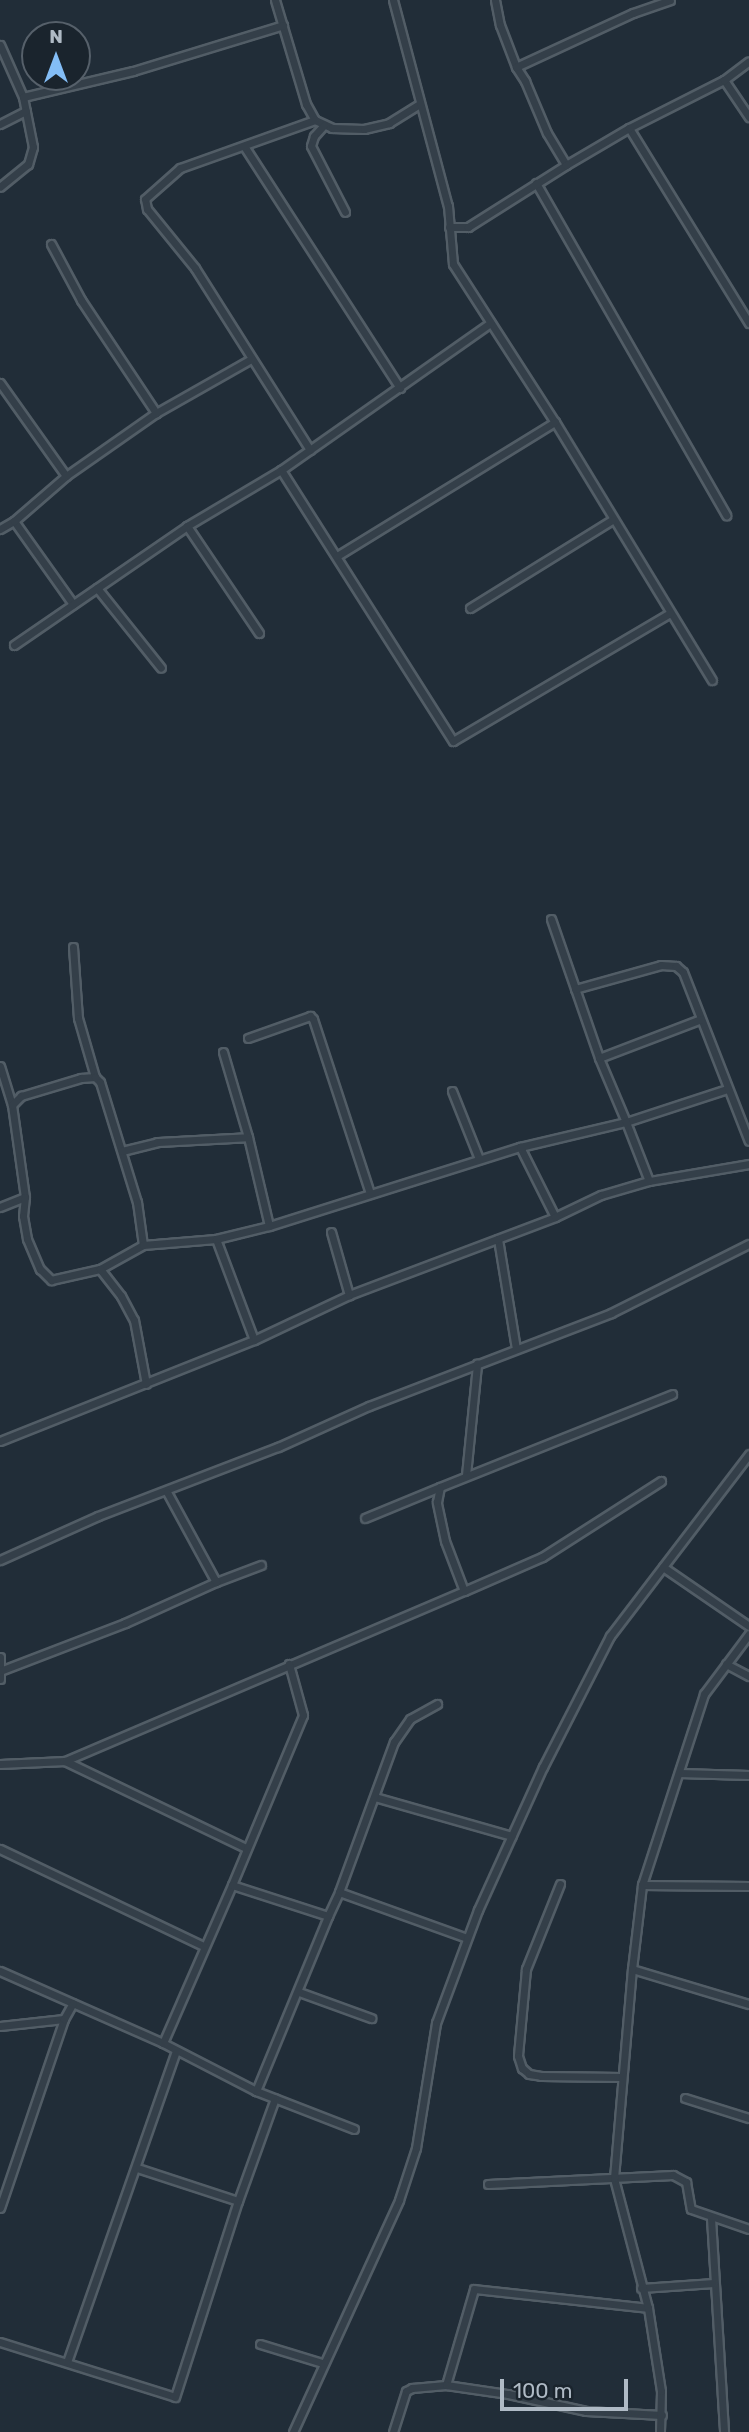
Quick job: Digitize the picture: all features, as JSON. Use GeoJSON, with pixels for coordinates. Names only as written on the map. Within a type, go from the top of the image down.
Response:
{"type":"FeatureCollection","features":[{"type":"Feature","properties":{"kind":"street"},"geometry":{"type":"LineString","coordinates":[[275,0],[306,104],[315,120],[324,125],[353,130],[374,127],[389,123],[420,104]]}},
{"type":"Feature","properties":{"kind":"street"},"geometry":{"type":"LineString","coordinates":[[393,0],[448,206],[453,264],[555,422],[612,520],[712,680]]}},
{"type":"Feature","properties":{"kind":"street"},"geometry":{"type":"LineString","coordinates":[[495,0],[500,25],[516,67],[525,81],[547,133],[566,165]]}},
{"type":"Feature","properties":{"kind":"street"},"geometry":{"type":"LineString","coordinates":[[516,67],[633,13],[670,0]]}},
{"type":"Feature","properties":{"kind":"street"},"geometry":{"type":"LineString","coordinates":[[23,97],[133,71],[283,24]]}},
{"type":"Feature","properties":{"kind":"street"},"geometry":{"type":"LineString","coordinates":[[0,45],[23,97],[33,155],[20,172],[0,187]]}},
{"type":"Feature","properties":{"kind":"street"},"geometry":{"type":"LineString","coordinates":[[449,227],[468,228],[566,165],[629,128],[724,80],[749,61]]}},
{"type":"Feature","properties":{"kind":"street"},"geometry":{"type":"LineString","coordinates":[[724,80],[749,117]]}},
{"type":"Feature","properties":{"kind":"street"},"geometry":{"type":"LineString","coordinates":[[0,124],[26,111]]}},
{"type":"Feature","properties":{"kind":"street"},"geometry":{"type":"LineString","coordinates":[[310,450],[195,268],[145,204],[145,199],[180,168],[315,120]]}},
{"type":"Feature","properties":{"kind":"street"},"geometry":{"type":"LineString","coordinates":[[324,125],[314,136],[312,146],[345,212]]}},
{"type":"Feature","properties":{"kind":"street"},"geometry":{"type":"LineString","coordinates":[[629,128],[749,323]]}},
{"type":"Feature","properties":{"kind":"street"},"geometry":{"type":"LineString","coordinates":[[243,146],[400,388]]}},
{"type":"Feature","properties":{"kind":"street"},"geometry":{"type":"LineString","coordinates":[[536,183],[726,515]]}},
{"type":"Feature","properties":{"kind":"street"},"geometry":{"type":"LineString","coordinates":[[51,244],[80,300],[156,413]]}},
{"type":"Feature","properties":{"kind":"street"},"geometry":{"type":"LineString","coordinates":[[14,645],[187,526],[281,470],[489,323]]}},
{"type":"Feature","properties":{"kind":"street"},"geometry":{"type":"LineString","coordinates":[[0,528],[14,521],[66,476],[156,413],[251,359]]}},
{"type":"Feature","properties":{"kind":"street"},"geometry":{"type":"LineString","coordinates":[[0,383],[66,476]]}},
{"type":"Feature","properties":{"kind":"street"},"geometry":{"type":"LineString","coordinates":[[337,556],[555,422]]}},
{"type":"Feature","properties":{"kind":"street"},"geometry":{"type":"LineString","coordinates":[[281,470],[453,741],[670,613]]}},
{"type":"Feature","properties":{"kind":"street"},"geometry":{"type":"LineString","coordinates":[[470,608],[612,520]]}},
{"type":"Feature","properties":{"kind":"street"},"geometry":{"type":"LineString","coordinates":[[14,521],[74,604]]}},
{"type":"Feature","properties":{"kind":"street"},"geometry":{"type":"LineString","coordinates":[[187,526],[259,633]]}},
{"type":"Feature","properties":{"kind":"street"},"geometry":{"type":"LineString","coordinates":[[97,588],[161,668]]}},
{"type":"Feature","properties":{"kind":"street"},"geometry":{"type":"LineString","coordinates":[[551,919],[599,1058],[649,1181]]}},
{"type":"Feature","properties":{"kind":"street"},"geometry":{"type":"LineString","coordinates":[[73,947],[74,994],[86,1054],[95,1077],[104,1089],[137,1202],[143,1245]]}},
{"type":"Feature","properties":{"kind":"street"},"geometry":{"type":"LineString","coordinates":[[575,989],[671,965],[683,972],[749,1141]]}},
{"type":"Feature","properties":{"kind":"street"},"geometry":{"type":"LineString","coordinates":[[248,1038],[310,1016],[370,1193]]}},
{"type":"Feature","properties":{"kind":"street"},"geometry":{"type":"LineString","coordinates":[[599,1058],[701,1019]]}},
{"type":"Feature","properties":{"kind":"street"},"geometry":{"type":"LineString","coordinates":[[223,1052],[248,1137],[269,1226]]}},
{"type":"Feature","properties":{"kind":"street"},"geometry":{"type":"LineString","coordinates":[[0,1066],[12,1105],[25,1197],[23,1216],[27,1239],[40,1269],[51,1280],[100,1269],[143,1245],[216,1239],[269,1226],[479,1159],[626,1122],[727,1089]]}},
{"type":"Feature","properties":{"kind":"street"},"geometry":{"type":"LineString","coordinates":[[12,1105],[21,1096],[81,1078],[95,1077]]}},
{"type":"Feature","properties":{"kind":"street"},"geometry":{"type":"LineString","coordinates":[[452,1091],[479,1159]]}},
{"type":"Feature","properties":{"kind":"street"},"geometry":{"type":"LineString","coordinates":[[122,1151],[157,1142],[248,1137]]}},
{"type":"Feature","properties":{"kind":"street"},"geometry":{"type":"LineString","coordinates":[[520,1147],[555,1217]]}},
{"type":"Feature","properties":{"kind":"street"},"geometry":{"type":"LineString","coordinates":[[0,1441],[254,1340],[349,1295],[555,1217],[601,1195],[649,1181],[749,1164]]}},
{"type":"Feature","properties":{"kind":"street"},"geometry":{"type":"LineString","coordinates":[[0,1207],[25,1197]]}},
{"type":"Feature","properties":{"kind":"street"},"geometry":{"type":"LineString","coordinates":[[331,1232],[349,1295]]}},
{"type":"Feature","properties":{"kind":"street"},"geometry":{"type":"LineString","coordinates":[[216,1239],[254,1340]]}},
{"type":"Feature","properties":{"kind":"street"},"geometry":{"type":"LineString","coordinates":[[498,1240],[516,1349]]}},
{"type":"Feature","properties":{"kind":"street"},"geometry":{"type":"LineString","coordinates":[[0,1560],[98,1516],[167,1492],[477,1364],[611,1312],[749,1244]]}},
{"type":"Feature","properties":{"kind":"street"},"geometry":{"type":"LineString","coordinates":[[100,1269],[121,1296],[134,1320],[146,1384]]}},
{"type":"Feature","properties":{"kind":"street"},"geometry":{"type":"LineString","coordinates":[[466,1475],[477,1364]]}},
{"type":"Feature","properties":{"kind":"street"},"geometry":{"type":"LineString","coordinates":[[365,1518],[466,1475],[672,1395]]}},
{"type":"Feature","properties":{"kind":"street"},"geometry":{"type":"LineString","coordinates":[[293,2432],[322,2363],[399,2200],[416,2148],[436,2023],[467,1938],[574,1703],[610,1636],[749,1454]]}},
{"type":"Feature","properties":{"kind":"street"},"geometry":{"type":"LineString","coordinates":[[0,1764],[65,1761],[464,1591],[542,1557],[661,1481]]}},
{"type":"Feature","properties":{"kind":"street"},"geometry":{"type":"LineString","coordinates":[[440,1487],[437,1502],[445,1541],[464,1591]]}},
{"type":"Feature","properties":{"kind":"street"},"geometry":{"type":"LineString","coordinates":[[167,1492],[216,1582]]}},
{"type":"Feature","properties":{"kind":"street"},"geometry":{"type":"LineString","coordinates":[[0,1671],[125,1623],[261,1565]]}},
{"type":"Feature","properties":{"kind":"street"},"geometry":{"type":"LineString","coordinates":[[663,1567],[749,1626]]}},
{"type":"Feature","properties":{"kind":"street"},"geometry":{"type":"LineString","coordinates":[[660,2432],[662,2415],[648,2308],[614,2178],[632,1969],[642,1885],[704,1694],[749,1634]]}},
{"type":"Feature","properties":{"kind":"street"},"geometry":{"type":"LineString","coordinates":[[0,1657],[0,1679]]}},
{"type":"Feature","properties":{"kind":"street"},"geometry":{"type":"LineString","coordinates":[[163,2043],[303,1715],[289,1664]]}},
{"type":"Feature","properties":{"kind":"street"},"geometry":{"type":"LineString","coordinates":[[726,1664],[749,1676]]}},
{"type":"Feature","properties":{"kind":"street"},"geometry":{"type":"LineString","coordinates":[[256,2091],[339,1892],[394,1742],[410,1719],[437,1704]]}},
{"type":"Feature","properties":{"kind":"street"},"geometry":{"type":"LineString","coordinates":[[65,1761],[246,1847]]}},
{"type":"Feature","properties":{"kind":"street"},"geometry":{"type":"LineString","coordinates":[[679,1773],[749,1775]]}},
{"type":"Feature","properties":{"kind":"street"},"geometry":{"type":"LineString","coordinates":[[375,1797],[512,1836]]}},
{"type":"Feature","properties":{"kind":"street"},"geometry":{"type":"LineString","coordinates":[[0,1849],[203,1946]]}},
{"type":"Feature","properties":{"kind":"street"},"geometry":{"type":"LineString","coordinates":[[560,1884],[526,1969],[518,2056],[522,2068],[529,2074],[621,2077]]}},
{"type":"Feature","properties":{"kind":"street"},"geometry":{"type":"LineString","coordinates":[[232,1885],[328,1916]]}},
{"type":"Feature","properties":{"kind":"street"},"geometry":{"type":"LineString","coordinates":[[642,1885],[749,1886]]}},
{"type":"Feature","properties":{"kind":"street"},"geometry":{"type":"LineString","coordinates":[[339,1892],[467,1938]]}},
{"type":"Feature","properties":{"kind":"street"},"geometry":{"type":"LineString","coordinates":[[632,1969],[749,2004]]}},
{"type":"Feature","properties":{"kind":"street"},"geometry":{"type":"LineString","coordinates":[[0,1971],[163,2043],[256,2091],[354,2129]]}},
{"type":"Feature","properties":{"kind":"street"},"geometry":{"type":"LineString","coordinates":[[299,1992],[371,2018]]}},
{"type":"Feature","properties":{"kind":"street"},"geometry":{"type":"LineString","coordinates":[[0,2208],[64,2019],[73,2003]]}},
{"type":"Feature","properties":{"kind":"street"},"geometry":{"type":"LineString","coordinates":[[0,2026],[64,2019]]}},
{"type":"Feature","properties":{"kind":"street"},"geometry":{"type":"LineString","coordinates":[[67,2362],[176,2050]]}},
{"type":"Feature","properties":{"kind":"street"},"geometry":{"type":"LineString","coordinates":[[0,2342],[175,2397],[237,2201],[275,2098]]}},
{"type":"Feature","properties":{"kind":"street"},"geometry":{"type":"LineString","coordinates":[[685,2098],[749,2118]]}},
{"type":"Feature","properties":{"kind":"street"},"geometry":{"type":"LineString","coordinates":[[137,2168],[237,2201]]}},
{"type":"Feature","properties":{"kind":"street"},"geometry":{"type":"LineString","coordinates":[[488,2184],[679,2176],[685,2182],[691,2208],[712,2218],[749,2229]]}},
{"type":"Feature","properties":{"kind":"street"},"geometry":{"type":"LineString","coordinates":[[712,2218],[724,2432]]}},
{"type":"Feature","properties":{"kind":"street"},"geometry":{"type":"LineString","coordinates":[[641,2288],[715,2283]]}},
{"type":"Feature","properties":{"kind":"street"},"geometry":{"type":"LineString","coordinates":[[446,2385],[474,2289],[648,2308]]}},
{"type":"Feature","properties":{"kind":"street"},"geometry":{"type":"LineString","coordinates":[[260,2344],[322,2363]]}},
{"type":"Feature","properties":{"kind":"street"},"geometry":{"type":"LineString","coordinates":[[393,2432],[406,2391],[446,2385],[508,2394],[586,2411],[662,2415]]}}]}
